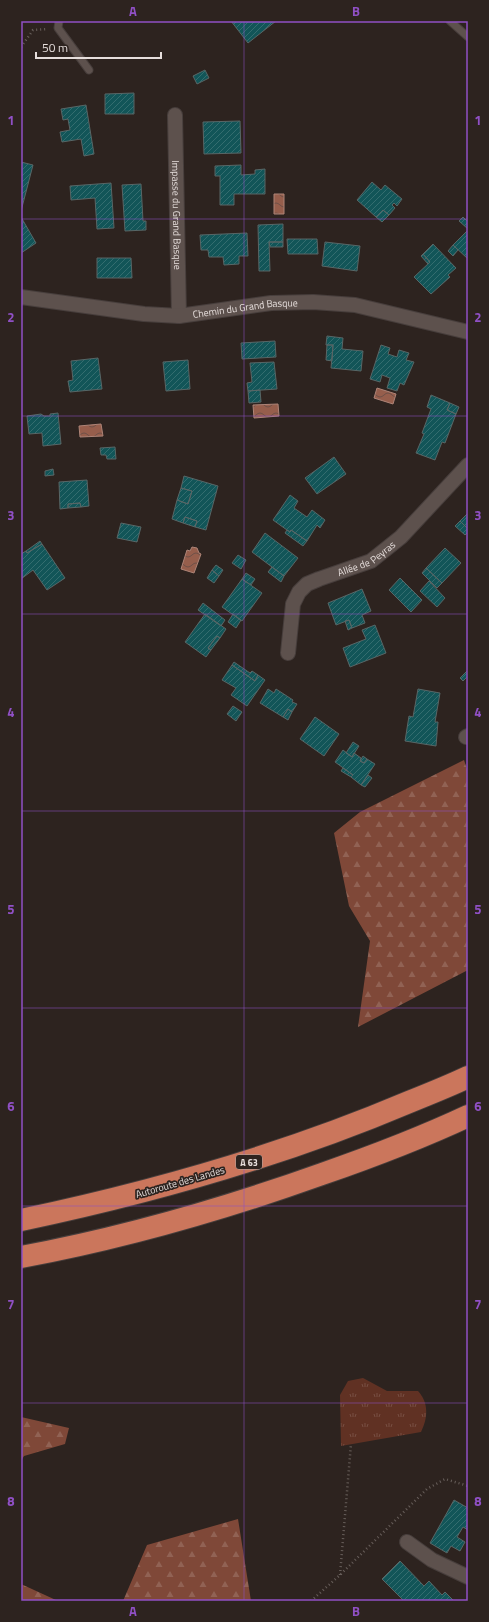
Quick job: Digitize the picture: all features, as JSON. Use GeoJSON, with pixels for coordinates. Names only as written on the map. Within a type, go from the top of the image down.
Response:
{"type":"FeatureCollection","features":[{"type":"Feature","properties":{"kind":"highway","name":"Autoroute des Landes"},"geometry":{"type":"LineString","coordinates":[[21,1220],[99,1204],[179,1183],[255,1160],[374,1117],[468,1077]]}},
{"type":"Feature","properties":{"kind":"highway"},"geometry":{"type":"LineString","coordinates":[[21,1257],[96,1241],[184,1219],[278,1190],[367,1158],[468,1116]]}},
{"type":"Feature","properties":{"kind":"street","name":"Impasse du Grand Basque"},"geometry":{"type":"LineString","coordinates":[[175,115],[179,316]]}},
{"type":"Feature","properties":{"kind":"street","name":"Chemin du Grand Basque"},"geometry":{"type":"LineString","coordinates":[[21,297],[144,314],[179,316],[271,303],[313,302],[356,305],[468,332]]}},
{"type":"Feature","properties":{"kind":"street","name":"Allée de Peyras"},"geometry":{"type":"LineString","coordinates":[[288,653],[293,604],[299,592],[307,584],[371,561],[401,537],[468,465]]}},
{"type":"Feature","properties":{"kind":"street"},"geometry":{"type":"LineString","coordinates":[[407,1542],[432,1560],[468,1578]]}},
{"type":"Feature","properties":{"kind":"lane"},"geometry":{"type":"LineString","coordinates":[[450,21],[468,37]]}},
{"type":"Feature","properties":{"kind":"lane"},"geometry":{"type":"LineString","coordinates":[[59,24],[89,70]]}},
{"type":"Feature","properties":{"kind":"path"},"geometry":{"type":"LineString","coordinates":[[21,47],[33,30],[59,24]]}},
{"type":"Feature","properties":{"kind":"path"},"geometry":{"type":"LineString","coordinates":[[340,1575],[351,1444]]}},
{"type":"Feature","properties":{"kind":"path"},"geometry":{"type":"LineString","coordinates":[[311,1601],[340,1575],[427,1489],[445,1479],[468,1486]]}},
{"type":"Feature","properties":{"kind":"green space"},"geometry":{"type":"Polygon","coordinates":[[[464,760],[468,772],[468,970],[358,1027],[370,941],[349,906],[334,833],[360,812],[464,760]]]}},
{"type":"Feature","properties":{"kind":"green space"},"geometry":{"type":"Polygon","coordinates":[[[363,1378],[387,1391],[418,1391],[426,1406],[426,1416],[421,1432],[341,1446],[340,1395],[348,1381],[363,1378]]]}},
{"type":"Feature","properties":{"kind":"green space"},"geometry":{"type":"Polygon","coordinates":[[[21,1417],[69,1428],[65,1444],[24,1456],[21,1461],[21,1417]]]}},
{"type":"Feature","properties":{"kind":"green space"},"geometry":{"type":"Polygon","coordinates":[[[238,1519],[251,1601],[123,1601],[147,1545],[238,1519]]]}},
{"type":"Feature","properties":{"kind":"green space"},"geometry":{"type":"Polygon","coordinates":[[[21,1584],[58,1601],[21,1601],[21,1584]]]}},
{"type":"Feature","properties":{"kind":"water"},"geometry":{"type":"Polygon","coordinates":[[[274,194],[284,194],[284,214],[274,214],[274,194]]]}},
{"type":"Feature","properties":{"kind":"water"},"geometry":{"type":"Polygon","coordinates":[[[377,388],[396,394],[393,404],[374,398],[377,388]]]}},
{"type":"Feature","properties":{"kind":"water"},"geometry":{"type":"Polygon","coordinates":[[[278,404],[279,416],[254,418],[253,405],[278,404]]]}},
{"type":"Feature","properties":{"kind":"water"},"geometry":{"type":"Polygon","coordinates":[[[101,424],[103,436],[80,437],[79,426],[101,424]]]}},
{"type":"Feature","properties":{"kind":"water"},"geometry":{"type":"Polygon","coordinates":[[[192,547],[197,548],[201,554],[194,573],[181,569],[187,550],[190,551],[192,547]]]}},
{"type":"Feature","properties":{"kind":"building"},"geometry":{"type":"Polygon","coordinates":[[[231,21],[276,21],[248,43],[231,21]]]}},
{"type":"Feature","properties":{"kind":"building"},"geometry":{"type":"Polygon","coordinates":[[[205,70],[209,78],[197,84],[193,76],[205,70]]]}},
{"type":"Feature","properties":{"kind":"building"},"geometry":{"type":"Polygon","coordinates":[[[134,93],[134,114],[105,114],[105,94],[134,93]]]}},
{"type":"Feature","properties":{"kind":"building"},"geometry":{"type":"Polygon","coordinates":[[[86,105],[94,154],[84,156],[81,139],[62,142],[60,132],[70,130],[68,119],[63,120],[61,109],[86,105]]]}},
{"type":"Feature","properties":{"kind":"building"},"geometry":{"type":"Polygon","coordinates":[[[240,121],[241,153],[204,154],[203,122],[240,121]]]}},
{"type":"Feature","properties":{"kind":"building"},"geometry":{"type":"Polygon","coordinates":[[[21,162],[33,165],[21,211],[21,162]]]}},
{"type":"Feature","properties":{"kind":"building"},"geometry":{"type":"Polygon","coordinates":[[[241,165],[241,175],[255,174],[255,170],[265,169],[265,194],[234,194],[234,205],[220,205],[220,176],[215,176],[215,166],[241,165]]]}},
{"type":"Feature","properties":{"kind":"building"},"geometry":{"type":"Polygon","coordinates":[[[372,182],[381,190],[385,185],[402,199],[397,206],[394,203],[392,205],[395,208],[389,215],[383,210],[376,217],[357,200],[372,182]]]}},
{"type":"Feature","properties":{"kind":"building"},"geometry":{"type":"Polygon","coordinates":[[[111,183],[114,228],[97,229],[95,198],[71,200],[70,186],[111,183]]]}},
{"type":"Feature","properties":{"kind":"building"},"geometry":{"type":"Polygon","coordinates":[[[141,184],[143,221],[146,221],[146,230],[125,231],[122,185],[141,184]]]}},
{"type":"Feature","properties":{"kind":"building"},"geometry":{"type":"Polygon","coordinates":[[[383,210],[389,215],[382,222],[376,217],[383,210]]]}},
{"type":"Feature","properties":{"kind":"building"},"geometry":{"type":"Polygon","coordinates":[[[21,217],[36,243],[21,253],[21,217]]]}},
{"type":"Feature","properties":{"kind":"building"},"geometry":{"type":"Polygon","coordinates":[[[463,217],[468,222],[468,229],[459,221],[463,217]]]}},
{"type":"Feature","properties":{"kind":"building"},"geometry":{"type":"Polygon","coordinates":[[[283,224],[283,242],[269,242],[270,271],[259,271],[258,225],[283,224]]]}},
{"type":"Feature","properties":{"kind":"building"},"geometry":{"type":"Polygon","coordinates":[[[468,230],[468,259],[453,245],[468,230]]]}},
{"type":"Feature","properties":{"kind":"building"},"geometry":{"type":"Polygon","coordinates":[[[247,233],[248,256],[239,256],[239,264],[224,265],[223,257],[209,257],[208,250],[201,250],[200,235],[247,233]]]}},
{"type":"Feature","properties":{"kind":"building"},"geometry":{"type":"Polygon","coordinates":[[[287,239],[317,239],[318,254],[288,254],[287,239]]]}},
{"type":"Feature","properties":{"kind":"building"},"geometry":{"type":"Polygon","coordinates":[[[269,242],[283,242],[283,247],[270,247],[269,242]]]}},
{"type":"Feature","properties":{"kind":"building"},"geometry":{"type":"Polygon","coordinates":[[[325,242],[360,246],[357,271],[322,266],[325,242]]]}},
{"type":"Feature","properties":{"kind":"building"},"geometry":{"type":"Polygon","coordinates":[[[433,244],[456,268],[448,275],[450,277],[431,294],[414,277],[430,262],[423,254],[433,244]]]}},
{"type":"Feature","properties":{"kind":"building"},"geometry":{"type":"Polygon","coordinates":[[[453,245],[458,250],[453,256],[448,251],[453,245]]]}},
{"type":"Feature","properties":{"kind":"building"},"geometry":{"type":"Polygon","coordinates":[[[423,254],[430,262],[428,264],[421,256],[423,254]]]}},
{"type":"Feature","properties":{"kind":"building"},"geometry":{"type":"Polygon","coordinates":[[[97,258],[131,258],[132,278],[97,278],[97,258]]]}},
{"type":"Feature","properties":{"kind":"building"},"geometry":{"type":"Polygon","coordinates":[[[327,336],[343,338],[342,349],[363,351],[361,371],[331,368],[333,345],[326,345],[327,336]]]}},
{"type":"Feature","properties":{"kind":"building"},"geometry":{"type":"Polygon","coordinates":[[[275,341],[276,357],[242,359],[241,343],[275,341]]]}},
{"type":"Feature","properties":{"kind":"building"},"geometry":{"type":"Polygon","coordinates":[[[327,345],[333,345],[332,361],[326,360],[327,345]]]}},
{"type":"Feature","properties":{"kind":"building"},"geometry":{"type":"Polygon","coordinates":[[[381,345],[390,348],[388,354],[397,357],[399,350],[409,353],[406,360],[414,362],[404,385],[400,383],[397,391],[387,388],[390,378],[382,375],[380,382],[370,379],[381,345]]]}},
{"type":"Feature","properties":{"kind":"building"},"geometry":{"type":"Polygon","coordinates":[[[98,358],[102,389],[70,392],[68,381],[73,380],[71,361],[98,358]]]}},
{"type":"Feature","properties":{"kind":"building"},"geometry":{"type":"Polygon","coordinates":[[[188,360],[190,389],[166,391],[163,362],[188,360]]]}},
{"type":"Feature","properties":{"kind":"building"},"geometry":{"type":"Polygon","coordinates":[[[274,362],[277,389],[248,391],[247,383],[252,382],[250,363],[274,362]]]}},
{"type":"Feature","properties":{"kind":"building"},"geometry":{"type":"Polygon","coordinates":[[[260,390],[261,402],[249,403],[248,391],[260,390]]]}},
{"type":"Feature","properties":{"kind":"building"},"geometry":{"type":"Polygon","coordinates":[[[431,395],[450,403],[447,410],[456,414],[445,443],[442,442],[435,460],[416,453],[424,434],[422,433],[431,409],[427,407],[431,395]]]}},
{"type":"Feature","properties":{"kind":"building"},"geometry":{"type":"Polygon","coordinates":[[[450,403],[459,407],[456,414],[447,410],[450,403]]]}},
{"type":"Feature","properties":{"kind":"building"},"geometry":{"type":"Polygon","coordinates":[[[58,413],[61,444],[43,446],[42,433],[29,434],[27,416],[41,414],[44,416],[50,416],[50,414],[58,413]]]}},
{"type":"Feature","properties":{"kind":"building"},"geometry":{"type":"Polygon","coordinates":[[[115,447],[116,459],[107,459],[106,455],[101,455],[100,448],[115,447]]]}},
{"type":"Feature","properties":{"kind":"building"},"geometry":{"type":"Polygon","coordinates":[[[334,457],[346,474],[317,494],[305,478],[334,457]]]}},
{"type":"Feature","properties":{"kind":"building"},"geometry":{"type":"Polygon","coordinates":[[[53,469],[54,475],[45,476],[45,471],[53,469]]]}},
{"type":"Feature","properties":{"kind":"building"},"geometry":{"type":"Polygon","coordinates":[[[184,476],[218,486],[206,530],[195,527],[197,521],[185,517],[183,523],[172,519],[177,500],[188,504],[192,491],[181,488],[184,476]]]}},
{"type":"Feature","properties":{"kind":"building"},"geometry":{"type":"Polygon","coordinates":[[[87,480],[89,506],[81,507],[80,503],[68,504],[68,508],[60,509],[59,482],[87,480]]]}},
{"type":"Feature","properties":{"kind":"building"},"geometry":{"type":"Polygon","coordinates":[[[181,488],[192,491],[188,504],[177,500],[181,488]]]}},
{"type":"Feature","properties":{"kind":"building"},"geometry":{"type":"Polygon","coordinates":[[[290,495],[298,501],[294,508],[307,517],[312,510],[325,520],[320,528],[317,525],[307,541],[291,530],[290,532],[273,520],[290,495]]]}},
{"type":"Feature","properties":{"kind":"building"},"geometry":{"type":"Polygon","coordinates":[[[80,503],[81,507],[68,508],[68,504],[80,503]]]}},
{"type":"Feature","properties":{"kind":"building"},"geometry":{"type":"Polygon","coordinates":[[[468,513],[468,529],[460,521],[468,513]]]}},
{"type":"Feature","properties":{"kind":"building"},"geometry":{"type":"Polygon","coordinates":[[[185,517],[197,521],[195,527],[183,523],[185,517]]]}},
{"type":"Feature","properties":{"kind":"building"},"geometry":{"type":"Polygon","coordinates":[[[460,521],[468,529],[468,532],[465,535],[455,526],[460,521]]]}},
{"type":"Feature","properties":{"kind":"building"},"geometry":{"type":"Polygon","coordinates":[[[121,523],[141,527],[137,542],[117,538],[121,523]]]}},
{"type":"Feature","properties":{"kind":"building"},"geometry":{"type":"Polygon","coordinates":[[[287,530],[290,532],[291,530],[307,541],[303,546],[285,533],[287,530]]]}},
{"type":"Feature","properties":{"kind":"building"},"geometry":{"type":"Polygon","coordinates":[[[265,533],[298,558],[284,576],[252,552],[265,533]]]}},
{"type":"Feature","properties":{"kind":"building"},"geometry":{"type":"Polygon","coordinates":[[[40,541],[42,544],[27,553],[26,551],[40,541]]]}},
{"type":"Feature","properties":{"kind":"building"},"geometry":{"type":"Polygon","coordinates":[[[42,544],[65,578],[47,590],[33,570],[21,579],[21,554],[26,551],[27,553],[42,544]]]}},
{"type":"Feature","properties":{"kind":"building"},"geometry":{"type":"Polygon","coordinates":[[[445,548],[461,563],[442,583],[426,568],[445,548]]]}},
{"type":"Feature","properties":{"kind":"building"},"geometry":{"type":"Polygon","coordinates":[[[238,555],[246,560],[241,569],[232,563],[238,555]]]}},
{"type":"Feature","properties":{"kind":"building"},"geometry":{"type":"Polygon","coordinates":[[[216,565],[223,570],[219,576],[212,570],[216,565]]]}},
{"type":"Feature","properties":{"kind":"building"},"geometry":{"type":"Polygon","coordinates":[[[272,567],[284,576],[281,582],[268,572],[272,567]]]}},
{"type":"Feature","properties":{"kind":"building"},"geometry":{"type":"Polygon","coordinates":[[[426,568],[442,583],[437,588],[422,573],[426,568]]]}},
{"type":"Feature","properties":{"kind":"building"},"geometry":{"type":"Polygon","coordinates":[[[212,570],[219,576],[214,583],[207,578],[212,570]]]}},
{"type":"Feature","properties":{"kind":"building"},"geometry":{"type":"Polygon","coordinates":[[[246,573],[255,579],[251,585],[242,579],[246,573]]]}},
{"type":"Feature","properties":{"kind":"building"},"geometry":{"type":"Polygon","coordinates":[[[400,578],[422,600],[411,612],[389,590],[400,578]]]}},
{"type":"Feature","properties":{"kind":"building"},"geometry":{"type":"Polygon","coordinates":[[[242,579],[262,593],[242,621],[222,607],[242,579]]]}},
{"type":"Feature","properties":{"kind":"building"},"geometry":{"type":"Polygon","coordinates":[[[429,581],[445,598],[437,607],[420,591],[429,581]]]}},
{"type":"Feature","properties":{"kind":"building"},"geometry":{"type":"Polygon","coordinates":[[[362,589],[371,611],[362,615],[365,623],[352,628],[349,620],[336,625],[328,603],[362,589]]]}},
{"type":"Feature","properties":{"kind":"building"},"geometry":{"type":"Polygon","coordinates":[[[203,603],[225,620],[221,626],[198,610],[203,603]]]}},
{"type":"Feature","properties":{"kind":"building"},"geometry":{"type":"Polygon","coordinates":[[[205,614],[226,629],[220,638],[217,636],[208,648],[211,650],[206,657],[185,642],[205,614]]]}},
{"type":"Feature","properties":{"kind":"building"},"geometry":{"type":"Polygon","coordinates":[[[233,614],[241,620],[236,628],[228,622],[233,614]]]}},
{"type":"Feature","properties":{"kind":"building"},"geometry":{"type":"Polygon","coordinates":[[[349,620],[352,628],[348,630],[345,621],[349,620]]]}},
{"type":"Feature","properties":{"kind":"building"},"geometry":{"type":"Polygon","coordinates":[[[375,625],[386,653],[350,667],[343,648],[366,639],[362,630],[375,625]]]}},
{"type":"Feature","properties":{"kind":"building"},"geometry":{"type":"Polygon","coordinates":[[[217,636],[220,638],[211,650],[208,648],[217,636]]]}},
{"type":"Feature","properties":{"kind":"building"},"geometry":{"type":"Polygon","coordinates":[[[234,662],[250,673],[252,671],[258,675],[255,681],[232,665],[234,662]]]}},
{"type":"Feature","properties":{"kind":"building"},"geometry":{"type":"Polygon","coordinates":[[[232,665],[255,681],[258,675],[265,680],[247,706],[231,695],[236,688],[222,680],[232,665]]]}},
{"type":"Feature","properties":{"kind":"building"},"geometry":{"type":"Polygon","coordinates":[[[468,670],[468,676],[463,681],[460,678],[468,670]]]}},
{"type":"Feature","properties":{"kind":"building"},"geometry":{"type":"Polygon","coordinates":[[[268,689],[274,693],[276,689],[293,700],[292,702],[297,704],[292,712],[288,709],[283,717],[260,703],[268,689]]]}},
{"type":"Feature","properties":{"kind":"building"},"geometry":{"type":"Polygon","coordinates":[[[418,689],[440,693],[435,722],[438,722],[436,746],[405,741],[409,716],[413,717],[418,689]]]}},
{"type":"Feature","properties":{"kind":"building"},"geometry":{"type":"Polygon","coordinates":[[[233,706],[242,712],[236,721],[227,714],[233,706]]]}},
{"type":"Feature","properties":{"kind":"building"},"geometry":{"type":"Polygon","coordinates":[[[288,709],[292,712],[288,720],[283,717],[288,709]]]}},
{"type":"Feature","properties":{"kind":"building"},"geometry":{"type":"Polygon","coordinates":[[[315,717],[339,734],[324,756],[300,739],[315,717]]]}},
{"type":"Feature","properties":{"kind":"building"},"geometry":{"type":"Polygon","coordinates":[[[353,742],[359,746],[352,757],[346,753],[353,742]]]}},
{"type":"Feature","properties":{"kind":"building"},"geometry":{"type":"Polygon","coordinates":[[[343,750],[352,757],[354,753],[361,758],[360,761],[364,763],[367,759],[375,764],[361,785],[351,777],[353,775],[335,762],[343,750]]]}},
{"type":"Feature","properties":{"kind":"building"},"geometry":{"type":"Polygon","coordinates":[[[363,756],[367,759],[364,763],[360,761],[363,756]]]}},
{"type":"Feature","properties":{"kind":"building"},"geometry":{"type":"Polygon","coordinates":[[[343,768],[353,775],[351,777],[341,771],[343,768]]]}},
{"type":"Feature","properties":{"kind":"building"},"geometry":{"type":"Polygon","coordinates":[[[368,775],[372,778],[365,787],[361,785],[368,775]]]}},
{"type":"Feature","properties":{"kind":"building"},"geometry":{"type":"Polygon","coordinates":[[[454,1500],[468,1508],[468,1530],[463,1527],[457,1537],[465,1542],[460,1551],[451,1546],[447,1553],[430,1543],[454,1500]]]}},
{"type":"Feature","properties":{"kind":"building"},"geometry":{"type":"Polygon","coordinates":[[[400,1561],[424,1586],[429,1581],[442,1595],[445,1592],[454,1601],[404,1601],[382,1579],[400,1561]]]}}]}
